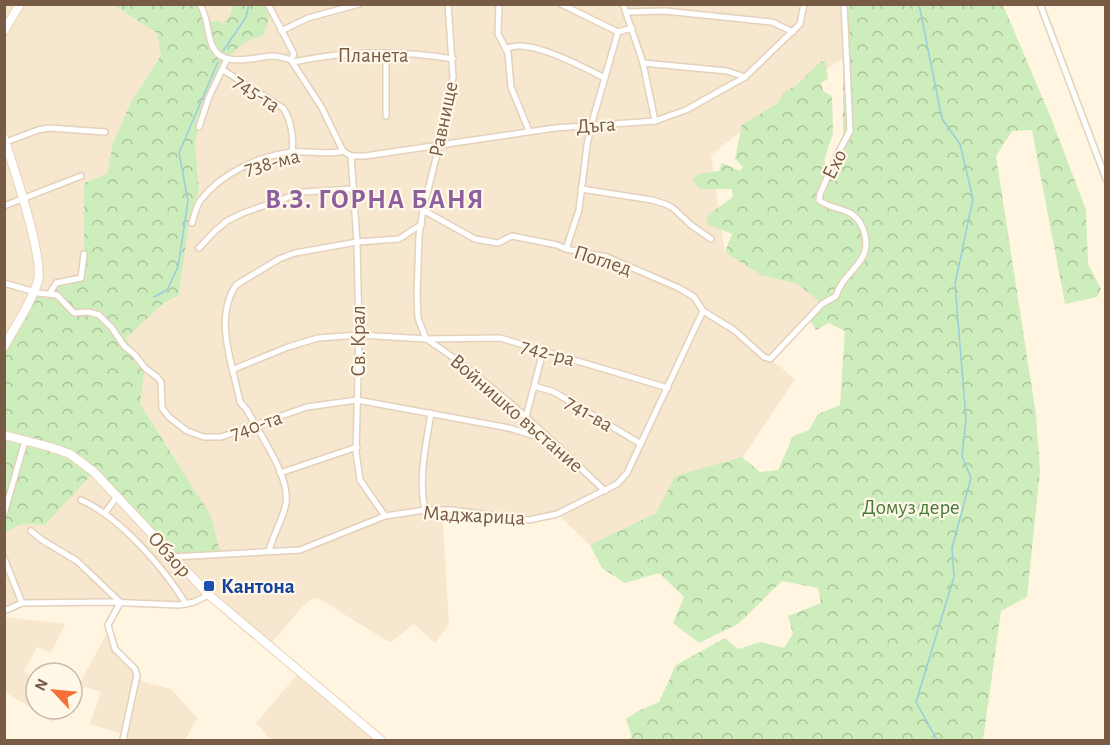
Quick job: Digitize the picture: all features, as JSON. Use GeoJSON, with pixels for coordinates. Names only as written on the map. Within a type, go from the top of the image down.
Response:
{"type":"FeatureCollection","features":[{"type":"Feature","properties":{"kind":"street"},"geometry":{"type":"LineString","coordinates":[[4,31],[20,4]]}},
{"type":"Feature","properties":{"kind":"street"},"geometry":{"type":"LineString","coordinates":[[199,127],[209,97],[227,59],[212,45],[208,21],[200,4]]}},
{"type":"Feature","properties":{"kind":"street"},"geometry":{"type":"LineString","coordinates":[[268,4],[294,54],[292,61],[322,108],[343,151],[351,156]]}},
{"type":"Feature","properties":{"kind":"street"},"geometry":{"type":"LineString","coordinates":[[281,32],[308,18],[358,4]]}},
{"type":"Feature","properties":{"kind":"street","name":"Равнище"},"geometry":{"type":"LineString","coordinates":[[426,339],[418,318],[417,295],[423,210],[453,77],[448,4]]}},
{"type":"Feature","properties":{"kind":"street"},"geometry":{"type":"LineString","coordinates":[[498,4],[498,34],[506,49],[511,87],[530,131]]}},
{"type":"Feature","properties":{"kind":"street"},"geometry":{"type":"LineString","coordinates":[[561,4],[618,32],[632,28]]}},
{"type":"Feature","properties":{"kind":"street"},"geometry":{"type":"LineString","coordinates":[[623,4],[643,63],[655,121]]}},
{"type":"Feature","properties":{"kind":"street","name":"Дъга"},"geometry":{"type":"LineString","coordinates":[[351,156],[439,146],[555,128],[655,121],[686,110],[745,77],[800,24],[804,4]]}},
{"type":"Feature","properties":{"kind":"street","name":"Ехо"},"geometry":{"type":"LineString","coordinates":[[764,357],[770,359],[822,303],[836,296],[839,285],[858,265],[867,245],[863,226],[855,216],[819,200],[837,155],[850,131],[844,4]]}},
{"type":"Feature","properties":{"kind":"street"},"geometry":{"type":"LineString","coordinates":[[1040,4],[1106,179]]}},
{"type":"Feature","properties":{"kind":"street"},"geometry":{"type":"LineString","coordinates":[[626,12],[665,11],[772,22],[793,32]]}},
{"type":"Feature","properties":{"kind":"street"},"geometry":{"type":"LineString","coordinates":[[566,249],[577,217],[591,126],[618,32]]}},
{"type":"Feature","properties":{"kind":"street"},"geometry":{"type":"LineString","coordinates":[[506,49],[514,45],[533,48],[605,78]]}},
{"type":"Feature","properties":{"kind":"street","name":"Планета"},"geometry":{"type":"LineString","coordinates":[[227,59],[274,56],[292,61],[338,54],[426,55],[453,59]]}},
{"type":"Feature","properties":{"kind":"street"},"geometry":{"type":"LineString","coordinates":[[386,54],[386,116]]}},
{"type":"Feature","properties":{"kind":"street"},"geometry":{"type":"LineString","coordinates":[[643,63],[727,71],[745,77]]}},
{"type":"Feature","properties":{"kind":"street","name":"745-та"},"geometry":{"type":"LineString","coordinates":[[223,70],[283,108],[288,114],[293,143],[292,152]]}},
{"type":"Feature","properties":{"kind":"street"},"geometry":{"type":"LineString","coordinates":[[4,347],[33,292],[39,273],[23,200],[5,140],[49,128],[105,132]]}},
{"type":"Feature","properties":{"kind":"street","name":"738-ма"},"geometry":{"type":"LineString","coordinates":[[192,223],[199,202],[221,181],[240,168],[292,152],[335,153],[343,151]]}},
{"type":"Feature","properties":{"kind":"street","name":"Св. Крал"},"geometry":{"type":"LineString","coordinates":[[351,156],[357,243],[358,478],[385,516]]}},
{"type":"Feature","properties":{"kind":"street"},"geometry":{"type":"LineString","coordinates":[[4,206],[81,176]]}},
{"type":"Feature","properties":{"kind":"street"},"geometry":{"type":"LineString","coordinates":[[199,248],[221,226],[243,213],[303,192],[353,189]]}},
{"type":"Feature","properties":{"kind":"street"},"geometry":{"type":"LineString","coordinates":[[581,189],[665,204],[711,239]]}},
{"type":"Feature","properties":{"kind":"street","name":"Поглед"},"geometry":{"type":"LineString","coordinates":[[423,210],[475,239],[498,243],[512,236],[607,257],[679,288],[694,297],[703,310],[734,330],[764,357]]}},
{"type":"Feature","properties":{"kind":"street"},"geometry":{"type":"LineString","coordinates":[[269,551],[286,501],[286,489],[255,425],[240,402],[225,333],[227,304],[236,285],[295,253],[399,239],[422,224]]}},
{"type":"Feature","properties":{"kind":"street"},"geometry":{"type":"LineString","coordinates":[[4,283],[33,292],[50,293],[56,283],[81,278],[84,254]]}},
{"type":"Feature","properties":{"kind":"street","name":"740-та"},"geometry":{"type":"LineString","coordinates":[[50,293],[60,296],[74,313],[88,312],[99,315],[145,368],[158,376],[161,382],[162,408],[169,417],[187,431],[204,437],[220,437],[307,407],[357,400],[548,437]]}},
{"type":"Feature","properties":{"kind":"street","name":"Маджарица"},"geometry":{"type":"LineString","coordinates":[[172,557],[300,550],[385,516],[425,510],[451,510],[529,520],[557,514],[617,484],[627,473],[703,310]]}},
{"type":"Feature","properties":{"kind":"street","name":"742-ра"},"geometry":{"type":"LineString","coordinates":[[234,369],[288,347],[318,338],[359,336],[426,339],[500,338],[668,388]]}},
{"type":"Feature","properties":{"kind":"street","name":"Войнишко въстание"},"geometry":{"type":"LineString","coordinates":[[426,339],[464,364],[526,417],[605,491]]}},
{"type":"Feature","properties":{"kind":"street"},"geometry":{"type":"LineString","coordinates":[[526,417],[543,351]]}},
{"type":"Feature","properties":{"kind":"street","name":"741-ва"},"geometry":{"type":"LineString","coordinates":[[534,386],[562,397],[641,444]]}},
{"type":"Feature","properties":{"kind":"street"},"geometry":{"type":"LineString","coordinates":[[425,510],[422,476],[431,413]]}},
{"type":"Feature","properties":{"kind":"street","name":"Обзор"},"geometry":{"type":"LineString","coordinates":[[4,435],[70,454],[94,472],[118,495],[209,595],[381,741]]}},
{"type":"Feature","properties":{"kind":"street"},"geometry":{"type":"LineString","coordinates":[[4,513],[25,441]]}},
{"type":"Feature","properties":{"kind":"street"},"geometry":{"type":"LineString","coordinates":[[280,473],[357,447]]}},
{"type":"Feature","properties":{"kind":"street"},"geometry":{"type":"LineString","coordinates":[[105,513],[118,495]]}},
{"type":"Feature","properties":{"kind":"street"},"geometry":{"type":"LineString","coordinates":[[81,500],[105,513],[173,582],[186,604]]}},
{"type":"Feature","properties":{"kind":"street"},"geometry":{"type":"LineString","coordinates":[[30,531],[77,561],[120,603]]}},
{"type":"Feature","properties":{"kind":"street"},"geometry":{"type":"LineString","coordinates":[[4,558],[22,603]]}},
{"type":"Feature","properties":{"kind":"street"},"geometry":{"type":"LineString","coordinates":[[5,610],[22,603],[186,604],[209,595]]}},
{"type":"Feature","properties":{"kind":"street"},"geometry":{"type":"LineString","coordinates":[[120,603],[108,625],[116,649],[135,669],[137,675],[123,741]]}},
{"type":"Feature","properties":{"kind":"shaded area"},"geometry":{"type":"Polygon","coordinates":[[[5,5],[113,5],[157,33],[161,55],[130,104],[113,143],[107,175],[84,254],[81,278],[5,347],[5,5]]]}},
{"type":"Feature","properties":{"kind":"shaded area"},"geometry":{"type":"Polygon","coordinates":[[[200,5],[844,5],[846,56],[781,100],[711,155],[725,252],[761,275],[798,284],[822,304],[770,359],[795,379],[739,463],[676,476],[656,513],[590,545],[557,514],[529,520],[442,509],[449,625],[435,643],[414,624],[389,642],[318,598],[310,600],[302,607],[269,646],[209,595],[186,604],[22,603],[4,609],[4,533],[21,524],[45,525],[94,472],[210,514],[140,404],[145,368],[126,338],[163,304],[179,295],[189,223],[199,189],[195,144],[199,122],[200,5]]]}},
{"type":"Feature","properties":{"kind":"shaded area"},"geometry":{"type":"Polygon","coordinates":[[[5,617],[65,624],[51,653],[37,647],[29,661],[24,661],[24,704],[5,692],[5,617]]]}},
{"type":"Feature","properties":{"kind":"shaded area"},"geometry":{"type":"Polygon","coordinates":[[[106,635],[143,682],[171,689],[197,718],[185,740],[118,740],[120,733],[90,724],[101,692],[84,687],[84,676],[106,635]]]}},
{"type":"Feature","properties":{"kind":"shaded area"},"geometry":{"type":"Polygon","coordinates":[[[297,675],[375,740],[271,740],[256,723],[297,675]]]}},
{"type":"Feature","properties":{"kind":"green space"},"geometry":{"type":"Polygon","coordinates":[[[113,5],[200,5],[208,23],[219,20],[221,24],[229,18],[233,5],[266,5],[269,18],[263,36],[246,41],[228,57],[219,53],[211,43],[218,53],[227,59],[199,122],[195,144],[199,189],[189,223],[179,295],[163,304],[126,338],[145,368],[140,404],[210,514],[221,555],[172,557],[94,472],[45,525],[21,524],[5,533],[4,347],[33,292],[50,293],[56,283],[81,277],[84,254],[84,183],[107,174],[113,143],[130,104],[161,55],[157,33],[113,5]]]}},
{"type":"Feature","properties":{"kind":"green space","name":"Домуз дере"},"geometry":{"type":"Polygon","coordinates":[[[843,5],[1003,5],[1051,118],[1086,210],[1088,264],[1101,289],[1097,297],[1065,304],[1032,130],[1012,131],[996,156],[1036,415],[1040,471],[1027,597],[1001,611],[983,740],[628,740],[632,737],[626,719],[659,702],[676,665],[725,638],[738,649],[761,642],[784,648],[793,634],[788,616],[821,603],[818,588],[782,581],[738,624],[699,643],[673,623],[684,597],[659,573],[625,583],[602,568],[590,545],[656,513],[675,476],[742,457],[760,472],[778,470],[793,436],[809,430],[818,414],[840,405],[845,331],[829,323],[816,330],[810,320],[821,303],[798,284],[761,275],[725,252],[732,234],[706,224],[708,215],[733,197],[732,189],[700,189],[693,181],[698,174],[719,171],[722,163],[740,171],[743,167],[735,159],[742,125],[778,103],[783,93],[797,85],[820,62],[825,61],[828,79],[821,83],[823,91],[832,96],[833,133],[824,161],[828,167],[840,157],[843,140],[843,5]]]}},
{"type":"Feature","properties":{"kind":"waterway"},"geometry":{"type":"LineString","coordinates":[[223,51],[246,17],[249,4]]}},
{"type":"Feature","properties":{"kind":"waterway","name":"Домуз дере"},"geometry":{"type":"LineString","coordinates":[[919,4],[942,119],[960,144],[973,199],[955,284],[966,419],[962,456],[971,478],[952,548],[954,577],[916,702],[937,740]]}},
{"type":"Feature","properties":{"kind":"waterway"},"geometry":{"type":"LineString","coordinates":[[154,297],[167,290],[178,267],[188,201],[179,153],[218,62]]}},
{"type":"Feature","properties":{"kind":"place","name":"Кантона"},"geometry":{"type":"Point","coordinates":[209,586]}},
{"type":"Feature","properties":{"kind":"district","name":"В.З. ГОРНА БАНЯ"},"geometry":{"type":"Point","coordinates":[375,199]}}]}
